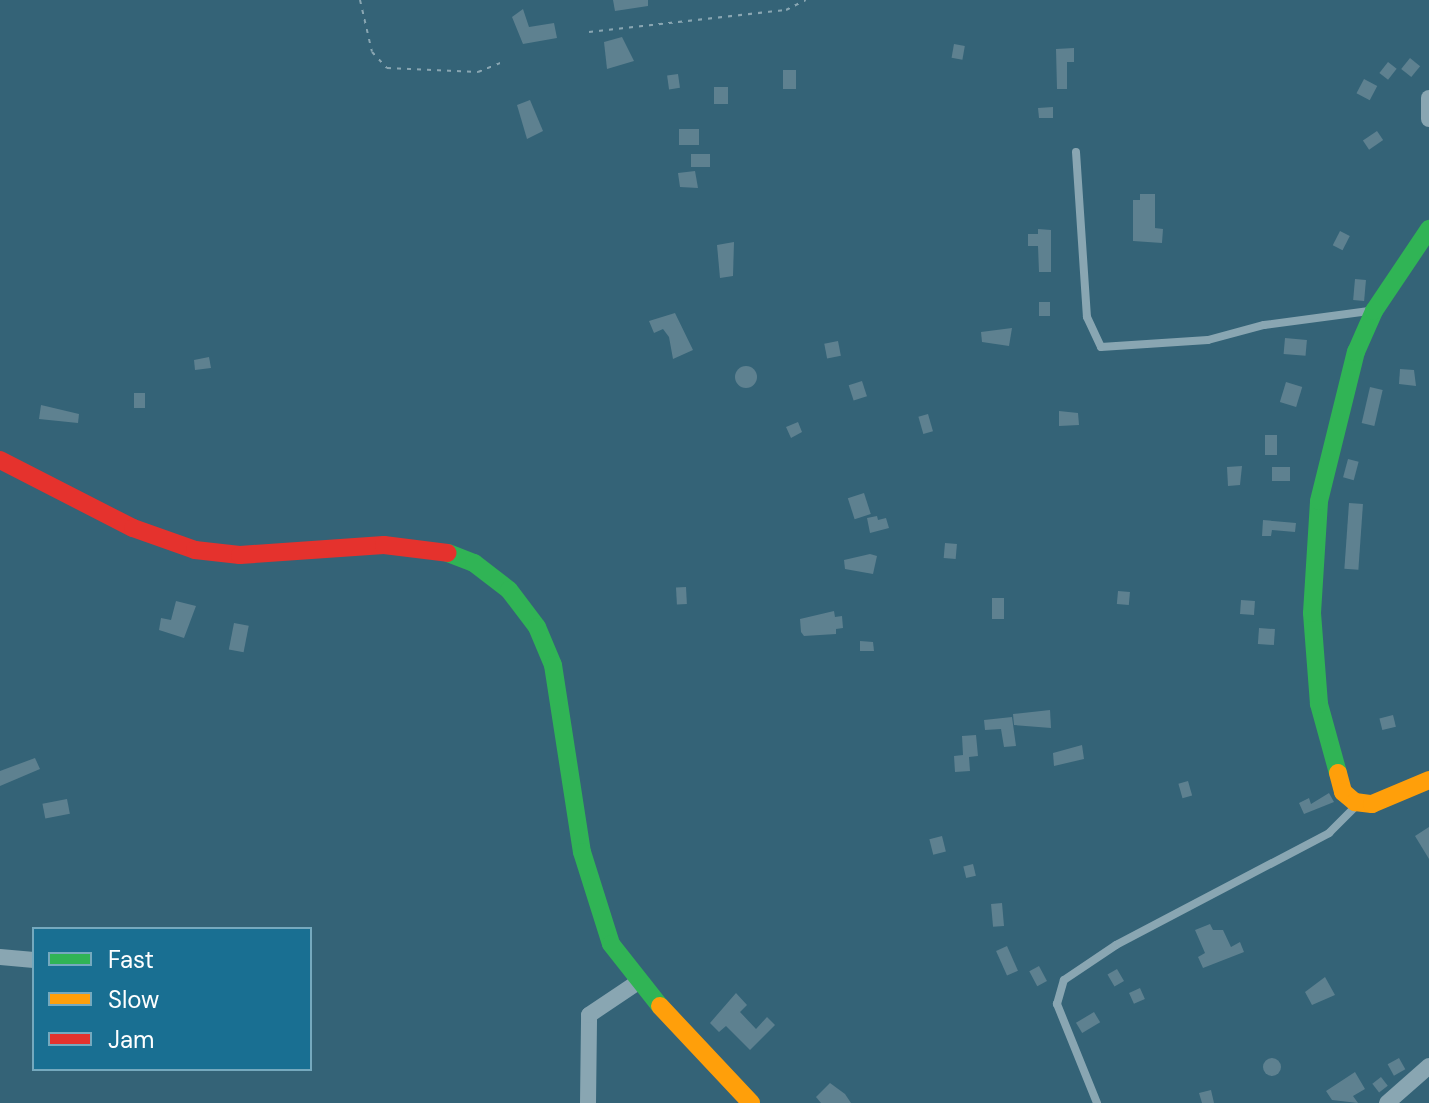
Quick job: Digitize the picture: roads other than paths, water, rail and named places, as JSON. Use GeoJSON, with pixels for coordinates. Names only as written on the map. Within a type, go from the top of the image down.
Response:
{"type":"FeatureCollection","features":[{"type":"Feature","properties":{"kind":"street"},"geometry":{"type":"LineString","coordinates":[[1429,98],[1429,119]]}},
{"type":"Feature","properties":{"kind":"street"},"geometry":{"type":"LineString","coordinates":[[1429,229],[1374,311],[1332,437],[1313,568],[1312,638],[1323,726],[1343,792],[1359,803],[1382,801],[1429,780]]}},
{"type":"Feature","properties":{"kind":"street"},"geometry":{"type":"LineString","coordinates":[[0,460],[133,528],[195,550],[240,555],[412,547],[460,557],[489,574],[524,609],[553,665],[588,878],[611,944],[638,982],[751,1103]]}},
{"type":"Feature","properties":{"kind":"street"},"geometry":{"type":"LineString","coordinates":[[0,957],[32,960]]}},
{"type":"Feature","properties":{"kind":"street"},"geometry":{"type":"LineString","coordinates":[[588,1103],[589,1015],[638,982]]}},
{"type":"Feature","properties":{"kind":"street"},"geometry":{"type":"LineString","coordinates":[[1387,1103],[1429,1066]]}},
{"type":"Feature","properties":{"kind":"lane"},"geometry":{"type":"LineString","coordinates":[[1076,152],[1087,317],[1101,347],[1208,340],[1264,325],[1374,311]]}},
{"type":"Feature","properties":{"kind":"lane"},"geometry":{"type":"LineString","coordinates":[[1097,1103],[1057,1004],[1064,980],[1116,945],[1329,833],[1359,803]]}}]}
